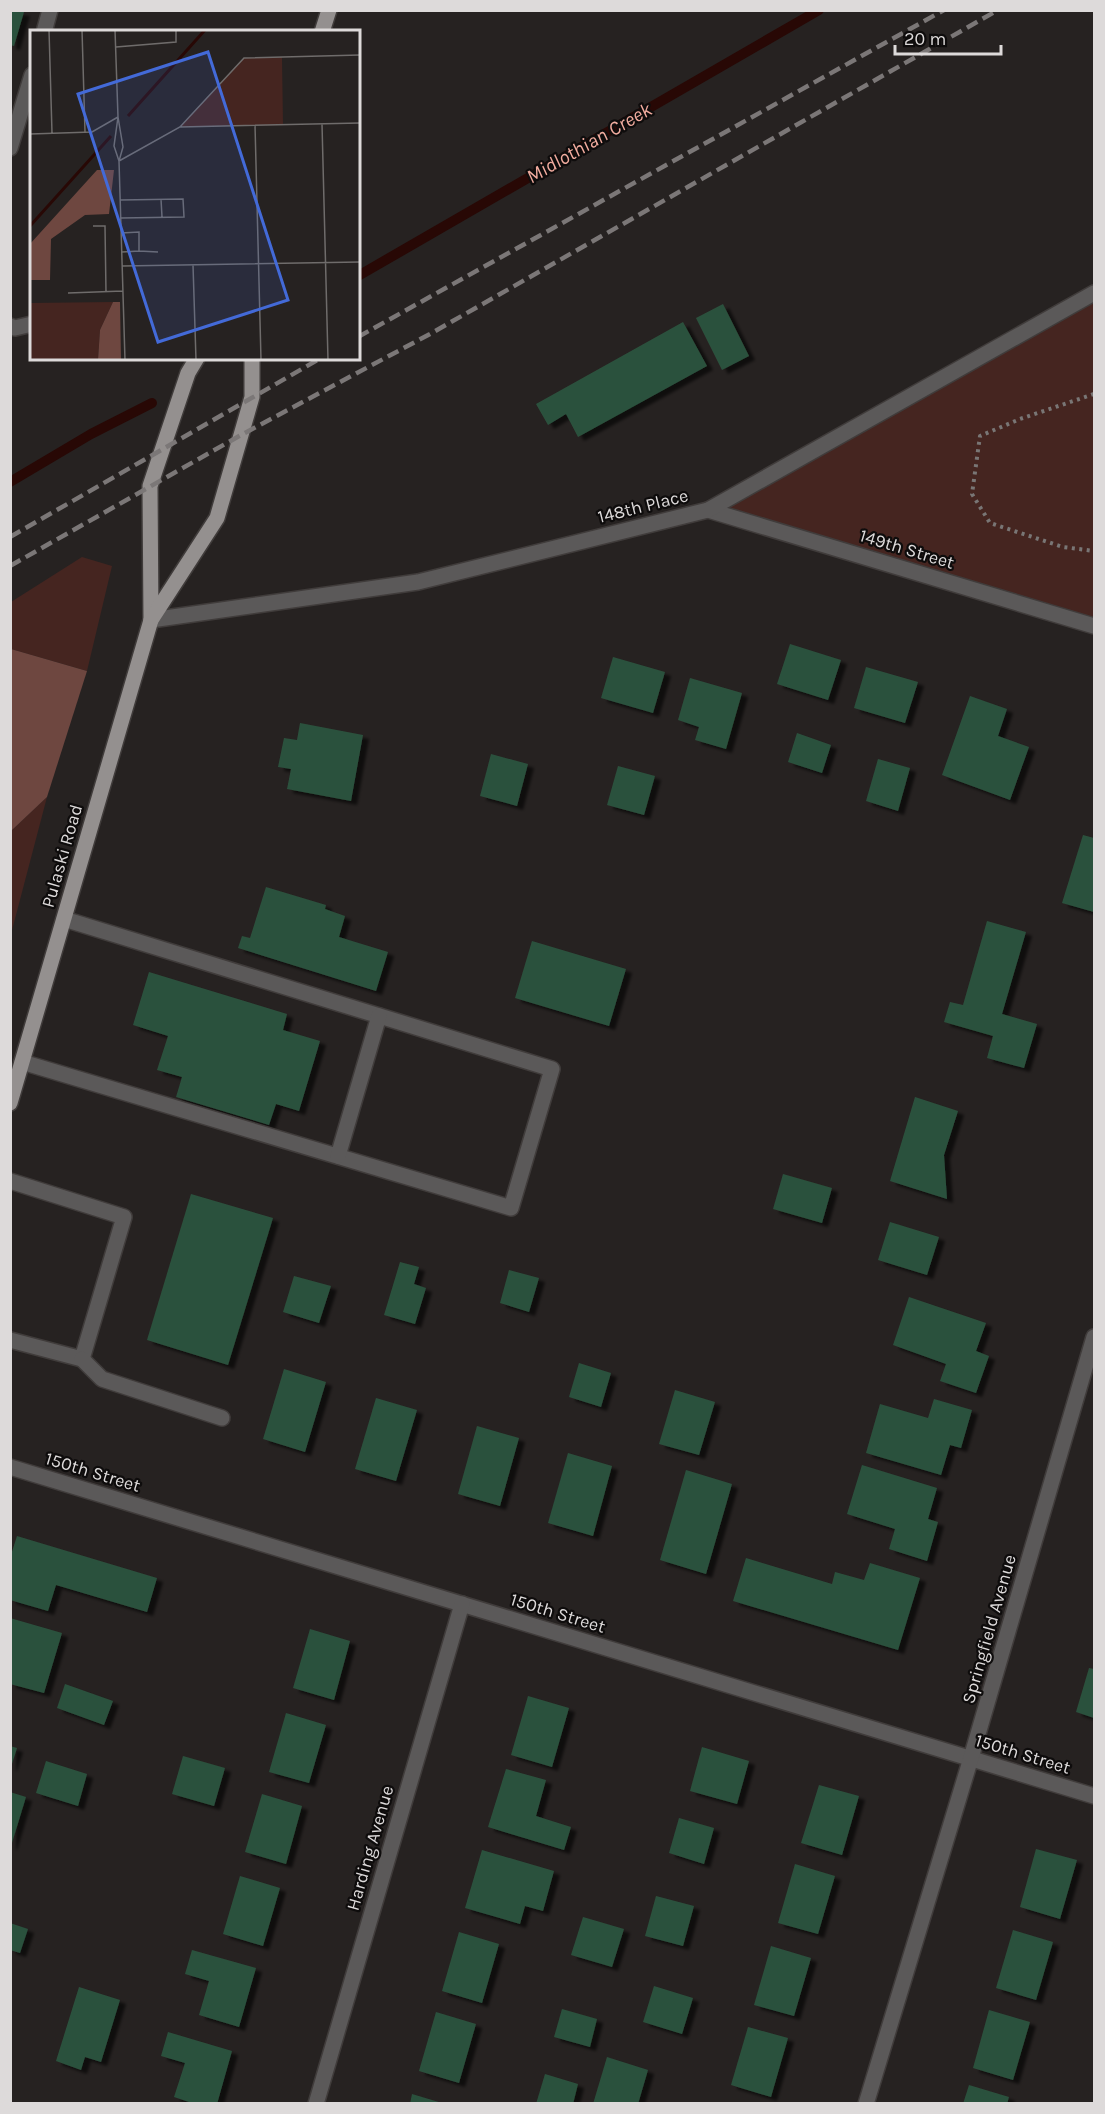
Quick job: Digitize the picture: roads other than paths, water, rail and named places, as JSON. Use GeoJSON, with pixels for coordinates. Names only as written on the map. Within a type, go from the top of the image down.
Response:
{"type":"FeatureCollection","features":[{"type":"Feature","properties":{"kind":"main road"},"geometry":{"type":"LineString","coordinates":[[323,30],[328,10]]}},
{"type":"Feature","properties":{"kind":"main road","name":"Pulaski Road"},"geometry":{"type":"LineString","coordinates":[[10,1103],[151,620],[150,486],[188,373],[196,360]]}},
{"type":"Feature","properties":{"kind":"main road","name":"Pulaski Road"},"geometry":{"type":"LineString","coordinates":[[151,620],[217,518],[252,397],[252,360]]}},
{"type":"Feature","properties":{"kind":"street"},"geometry":{"type":"LineString","coordinates":[[45,30],[50,10]]}},
{"type":"Feature","properties":{"kind":"street"},"geometry":{"type":"LineString","coordinates":[[10,148],[30,82]]}},
{"type":"Feature","properties":{"kind":"street","name":"148th Place"},"geometry":{"type":"LineString","coordinates":[[151,620],[418,582],[708,510],[1095,293]]}},
{"type":"Feature","properties":{"kind":"street"},"geometry":{"type":"LineString","coordinates":[[10,326],[15,328],[30,324]]}},
{"type":"Feature","properties":{"kind":"street","name":"149th Street"},"geometry":{"type":"LineString","coordinates":[[708,510],[1095,626]]}},
{"type":"Feature","properties":{"kind":"street"},"geometry":{"type":"LineString","coordinates":[[22,1062],[511,1208],[552,1069],[64,919]]}},
{"type":"Feature","properties":{"kind":"street"},"geometry":{"type":"LineString","coordinates":[[338,1156],[379,1016]]}},
{"type":"Feature","properties":{"kind":"street"},"geometry":{"type":"LineString","coordinates":[[10,1181],[124,1217],[82,1359]]}},
{"type":"Feature","properties":{"kind":"street","name":"Springfield Avenue"},"geometry":{"type":"LineString","coordinates":[[866,2103],[972,1758],[1095,1337]]}},
{"type":"Feature","properties":{"kind":"street"},"geometry":{"type":"LineString","coordinates":[[10,1340],[82,1359],[102,1379],[222,1418]]}},
{"type":"Feature","properties":{"kind":"street","name":"150th Street"},"geometry":{"type":"LineString","coordinates":[[10,1467],[1095,1796]]}},
{"type":"Feature","properties":{"kind":"street","name":"Harding Avenue"},"geometry":{"type":"LineString","coordinates":[[315,2103],[462,1604]]}},
{"type":"Feature","properties":{"kind":"waterway","name":"Midlothian Creek"},"geometry":{"type":"LineString","coordinates":[[360,275],[819,10]]}},
{"type":"Feature","properties":{"kind":"waterway","name":"Midlothian Creek"},"geometry":{"type":"LineString","coordinates":[[10,482],[91,434],[152,403]]}},
{"type":"Feature","properties":{"kind":"railway"},"geometry":{"type":"LineString","coordinates":[[360,336],[944,10]]}},
{"type":"Feature","properties":{"kind":"railway"},"geometry":{"type":"LineString","coordinates":[[10,566],[241,435],[430,334],[998,10]]}},
{"type":"Feature","properties":{"kind":"railway"},"geometry":{"type":"LineString","coordinates":[[10,537],[318,360]]}}]}
